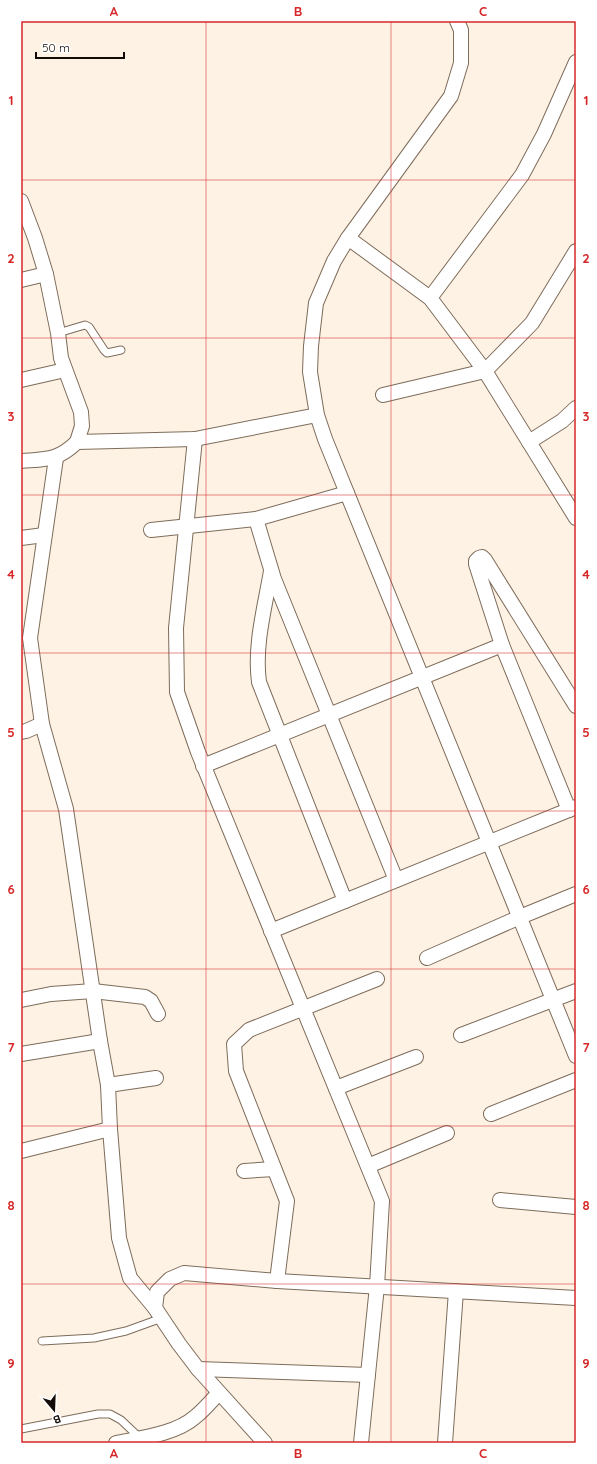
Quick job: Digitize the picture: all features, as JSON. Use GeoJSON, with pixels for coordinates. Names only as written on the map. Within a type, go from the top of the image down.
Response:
{"type":"FeatureCollection","features":[{"type":"Feature","properties":{"kind":"street"},"geometry":{"type":"LineString","coordinates":[[456,21],[461,30],[461,63],[450,96],[348,238],[334,261],[316,303],[311,346],[310,372],[317,415],[347,493],[576,1056]]}},
{"type":"Feature","properties":{"kind":"street"},"geometry":{"type":"LineString","coordinates":[[430,298],[522,175],[544,134],[576,62]]}},
{"type":"Feature","properties":{"kind":"street"},"geometry":{"type":"LineString","coordinates":[[21,201],[36,238],[46,274],[58,333],[61,358],[81,412],[82,426],[77,442],[67,452],[56,458],[21,461]]}},
{"type":"Feature","properties":{"kind":"street"},"geometry":{"type":"LineString","coordinates":[[348,238],[430,298],[485,371],[576,518]]}},
{"type":"Feature","properties":{"kind":"street"},"geometry":{"type":"LineString","coordinates":[[383,395],[485,371],[532,323],[576,251]]}},
{"type":"Feature","properties":{"kind":"street"},"geometry":{"type":"LineString","coordinates":[[21,280],[46,274]]}},
{"type":"Feature","properties":{"kind":"street"},"geometry":{"type":"LineString","coordinates":[[21,380],[65,370]]}},
{"type":"Feature","properties":{"kind":"street"},"geometry":{"type":"LineString","coordinates":[[529,442],[562,421],[576,408]]}},
{"type":"Feature","properties":{"kind":"street"},"geometry":{"type":"LineString","coordinates":[[77,442],[195,439],[317,415]]}},
{"type":"Feature","properties":{"kind":"street"},"geometry":{"type":"LineString","coordinates":[[195,439],[176,628],[178,692],[203,766],[382,1201],[377,1286],[361,1443]]}},
{"type":"Feature","properties":{"kind":"street"},"geometry":{"type":"LineString","coordinates":[[56,458],[30,638],[42,724],[66,810],[100,1041],[108,1085],[119,1238],[130,1278],[159,1313],[179,1344],[198,1369],[265,1443]]}},
{"type":"Feature","properties":{"kind":"street"},"geometry":{"type":"LineString","coordinates":[[151,530],[256,519],[347,493]]}},
{"type":"Feature","properties":{"kind":"street"},"geometry":{"type":"LineString","coordinates":[[256,519],[272,570],[396,880]]}},
{"type":"Feature","properties":{"kind":"street"},"geometry":{"type":"LineString","coordinates":[[21,538],[44,535]]}},
{"type":"Feature","properties":{"kind":"street"},"geometry":{"type":"LineString","coordinates":[[271,931],[572,809],[502,645],[476,564],[478,558],[482,557],[485,560],[576,706]]}},
{"type":"Feature","properties":{"kind":"street"},"geometry":{"type":"LineString","coordinates":[[272,570],[258,650],[257,665],[259,682],[346,901]]}},
{"type":"Feature","properties":{"kind":"street"},"geometry":{"type":"LineString","coordinates":[[203,766],[502,645]]}},
{"type":"Feature","properties":{"kind":"street"},"geometry":{"type":"LineString","coordinates":[[21,732],[42,724]]}},
{"type":"Feature","properties":{"kind":"street"},"geometry":{"type":"LineString","coordinates":[[427,958],[576,894]]}},
{"type":"Feature","properties":{"kind":"street"},"geometry":{"type":"LineString","coordinates":[[277,1280],[287,1201],[236,1071],[234,1044],[249,1030],[377,979]]}},
{"type":"Feature","properties":{"kind":"street"},"geometry":{"type":"LineString","coordinates":[[461,1035],[576,990]]}},
{"type":"Feature","properties":{"kind":"street"},"geometry":{"type":"LineString","coordinates":[[21,1000],[51,994],[93,991],[145,997],[151,1001],[158,1014]]}},
{"type":"Feature","properties":{"kind":"street"},"geometry":{"type":"LineString","coordinates":[[21,1054],[100,1041]]}},
{"type":"Feature","properties":{"kind":"street"},"geometry":{"type":"LineString","coordinates":[[336,1088],[416,1057]]}},
{"type":"Feature","properties":{"kind":"street"},"geometry":{"type":"LineString","coordinates":[[108,1085],[156,1078]]}},
{"type":"Feature","properties":{"kind":"street"},"geometry":{"type":"LineString","coordinates":[[491,1114],[576,1080]]}},
{"type":"Feature","properties":{"kind":"street"},"geometry":{"type":"LineString","coordinates":[[21,1151],[110,1129]]}},
{"type":"Feature","properties":{"kind":"street"},"geometry":{"type":"LineString","coordinates":[[368,1166],[448,1133]]}},
{"type":"Feature","properties":{"kind":"street"},"geometry":{"type":"LineString","coordinates":[[244,1171],[274,1169]]}},
{"type":"Feature","properties":{"kind":"street"},"geometry":{"type":"LineString","coordinates":[[500,1200],[576,1207]]}},
{"type":"Feature","properties":{"kind":"street"},"geometry":{"type":"LineString","coordinates":[[159,1313],[157,1292],[170,1279],[184,1273],[576,1298]]}},
{"type":"Feature","properties":{"kind":"street"},"geometry":{"type":"LineString","coordinates":[[445,1443],[456,1291]]}},
{"type":"Feature","properties":{"kind":"street"},"geometry":{"type":"LineString","coordinates":[[198,1369],[368,1375]]}},
{"type":"Feature","properties":{"kind":"street"},"geometry":{"type":"LineString","coordinates":[[116,1443],[164,1432],[184,1425],[195,1418],[219,1393]]}},
{"type":"Feature","properties":{"kind":"lane"},"geometry":{"type":"LineString","coordinates":[[58,333],[85,325],[89,327],[104,350],[107,352],[121,350]]}},
{"type":"Feature","properties":{"kind":"lane"},"geometry":{"type":"LineString","coordinates":[[42,1341],[94,1338],[126,1331],[159,1313]]}},
{"type":"Feature","properties":{"kind":"lane"},"geometry":{"type":"LineString","coordinates":[[21,1428],[98,1414],[110,1414],[121,1420],[140,1438]]}}]}
